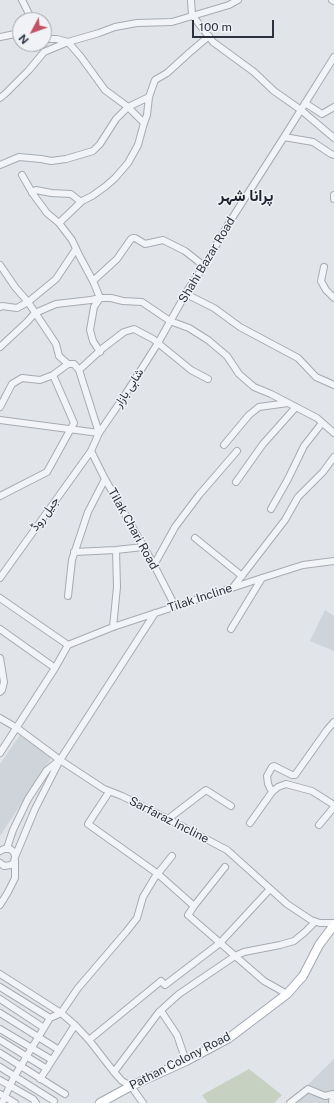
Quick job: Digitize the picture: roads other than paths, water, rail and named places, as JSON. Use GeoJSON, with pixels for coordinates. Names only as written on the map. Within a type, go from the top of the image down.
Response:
{"type":"FeatureCollection","features":[{"type":"Feature","properties":{"kind":"main road","name":"Pathan Colony Road"},"geometry":{"type":"LineString","coordinates":[[100,1103],[113,1100],[131,1086],[229,1038],[287,994],[303,976],[319,945],[334,924]]}},
{"type":"Feature","properties":{"kind":"street"},"geometry":{"type":"LineString","coordinates":[[191,0],[192,16],[213,42],[254,72],[274,91],[301,110],[334,138]]}},
{"type":"Feature","properties":{"kind":"street"},"geometry":{"type":"LineString","coordinates":[[0,98],[29,70],[44,52],[68,42],[115,27],[137,23],[172,22],[229,5],[238,0]]}},
{"type":"Feature","properties":{"kind":"street"},"geometry":{"type":"LineString","coordinates":[[24,1],[29,12]]}},
{"type":"Feature","properties":{"kind":"street"},"geometry":{"type":"LineString","coordinates":[[0,37],[12,35]]}},
{"type":"Feature","properties":{"kind":"street"},"geometry":{"type":"LineString","coordinates":[[58,223],[81,202],[106,186],[128,163],[138,145],[147,115],[149,97],[155,80],[167,73],[209,36]]}},
{"type":"Feature","properties":{"kind":"street"},"geometry":{"type":"LineString","coordinates":[[52,39],[68,42],[105,90],[128,107],[144,122]]}},
{"type":"Feature","properties":{"kind":"street","name":"Shahi Bazar Road"},"geometry":{"type":"LineString","coordinates":[[158,343],[229,223],[334,57]]}},
{"type":"Feature","properties":{"kind":"street"},"geometry":{"type":"LineString","coordinates":[[0,165],[19,157],[50,161],[66,159],[93,151],[100,144],[116,119],[128,107],[149,97]]}},
{"type":"Feature","properties":{"kind":"street"},"geometry":{"type":"LineString","coordinates":[[305,103],[322,114],[334,107]]}},
{"type":"Feature","properties":{"kind":"street"},"geometry":{"type":"LineString","coordinates":[[284,137],[313,142],[334,155]]}},
{"type":"Feature","properties":{"kind":"street"},"geometry":{"type":"LineString","coordinates":[[22,174],[32,193],[47,213],[58,223],[72,240],[100,298]]}},
{"type":"Feature","properties":{"kind":"street"},"geometry":{"type":"LineString","coordinates":[[32,193],[36,190],[51,193],[71,194],[81,202]]}},
{"type":"Feature","properties":{"kind":"street"},"geometry":{"type":"LineString","coordinates":[[93,281],[117,259],[133,238],[145,244],[163,240],[185,251],[204,266]]}},
{"type":"Feature","properties":{"kind":"street"},"geometry":{"type":"LineString","coordinates":[[0,307],[17,308],[28,302],[56,279],[76,249]]}},
{"type":"Feature","properties":{"kind":"street"},"geometry":{"type":"LineString","coordinates":[[0,265],[3,272],[28,302],[56,344],[59,356],[68,364]]}},
{"type":"Feature","properties":{"kind":"street"},"geometry":{"type":"LineString","coordinates":[[324,267],[321,281],[326,290],[334,298]]}},
{"type":"Feature","properties":{"kind":"street"},"geometry":{"type":"LineString","coordinates":[[186,294],[214,308],[240,326],[298,358],[316,377],[334,385]]}},
{"type":"Feature","properties":{"kind":"street"},"geometry":{"type":"LineString","coordinates":[[100,298],[94,308],[90,330],[93,341],[100,352]]}},
{"type":"Feature","properties":{"kind":"street"},"geometry":{"type":"LineString","coordinates":[[0,347],[35,313],[56,304],[100,298],[142,302],[170,321],[189,328],[208,340],[227,356],[239,374],[254,387],[271,394],[317,418],[334,433]]}},
{"type":"Feature","properties":{"kind":"street"},"geometry":{"type":"LineString","coordinates":[[79,370],[103,348],[124,332],[134,329],[154,339],[191,370],[208,379]]}},
{"type":"Feature","properties":{"kind":"street","name":"شاہی بازار"},"geometry":{"type":"LineString","coordinates":[[91,451],[99,433],[158,343]]}},
{"type":"Feature","properties":{"kind":"street"},"geometry":{"type":"LineString","coordinates":[[0,407],[12,384],[22,378],[40,380],[53,375],[68,364],[74,364],[79,370],[99,433]]}},
{"type":"Feature","properties":{"kind":"street"},"geometry":{"type":"LineString","coordinates":[[0,496],[47,472],[72,426],[53,375]]}},
{"type":"Feature","properties":{"kind":"street"},"geometry":{"type":"LineString","coordinates":[[224,445],[249,415],[259,407],[288,403]]}},
{"type":"Feature","properties":{"kind":"street"},"geometry":{"type":"LineString","coordinates":[[236,482],[262,444],[296,407]]}},
{"type":"Feature","properties":{"kind":"street"},"geometry":{"type":"LineString","coordinates":[[0,420],[72,426],[99,433]]}},
{"type":"Feature","properties":{"kind":"street"},"geometry":{"type":"LineString","coordinates":[[271,508],[304,446],[322,423]]}},
{"type":"Feature","properties":{"kind":"street","name":"Tilak Chari Road"},"geometry":{"type":"LineString","coordinates":[[91,451],[104,479],[154,565],[175,606]]}},
{"type":"Feature","properties":{"kind":"street","name":"جیل روڈ"},"geometry":{"type":"LineString","coordinates":[[0,578],[91,451]]}},
{"type":"Feature","properties":{"kind":"street"},"geometry":{"type":"LineString","coordinates":[[154,565],[175,527],[199,495],[237,451]]}},
{"type":"Feature","properties":{"kind":"street"},"geometry":{"type":"LineString","coordinates":[[234,586],[285,520],[298,497],[323,472],[334,457]]}},
{"type":"Feature","properties":{"kind":"street"},"geometry":{"type":"LineString","coordinates":[[68,596],[74,552],[88,512],[104,479]]}},
{"type":"Feature","properties":{"kind":"street"},"geometry":{"type":"LineString","coordinates":[[195,538],[242,576]]}},
{"type":"Feature","properties":{"kind":"street"},"geometry":{"type":"LineString","coordinates":[[74,552],[143,547]]}},
{"type":"Feature","properties":{"kind":"street"},"geometry":{"type":"LineString","coordinates":[[113,627],[116,587],[116,550]]}},
{"type":"Feature","properties":{"kind":"street","name":"Tilak Incline"},"geometry":{"type":"LineString","coordinates":[[68,645],[113,627],[234,586],[303,565],[334,560]]}},
{"type":"Feature","properties":{"kind":"street"},"geometry":{"type":"LineString","coordinates":[[231,629],[262,578]]}},
{"type":"Feature","properties":{"kind":"street"},"geometry":{"type":"LineString","coordinates":[[0,598],[68,645],[55,668],[0,753]]}},
{"type":"Feature","properties":{"kind":"street"},"geometry":{"type":"LineString","coordinates":[[3,864],[12,864],[35,808],[60,760],[154,613]]}},
{"type":"Feature","properties":{"kind":"street"},"geometry":{"type":"LineString","coordinates":[[0,629],[55,668]]}},
{"type":"Feature","properties":{"kind":"street"},"geometry":{"type":"LineString","coordinates":[[0,658],[4,682],[0,692]]}},
{"type":"Feature","properties":{"kind":"street","name":"Sarfaraz Incline"},"geometry":{"type":"LineString","coordinates":[[0,718],[17,728],[60,760],[109,792],[122,796],[168,818],[226,850],[287,904],[315,922],[334,924]]}},
{"type":"Feature","properties":{"kind":"street"},"geometry":{"type":"LineString","coordinates":[[272,792],[268,784],[267,776],[272,767],[274,766],[295,775],[334,722]]}},
{"type":"Feature","properties":{"kind":"street"},"geometry":{"type":"LineString","coordinates":[[0,904],[15,878],[15,858],[12,850],[2,850],[28,799],[47,770],[60,760]]}},
{"type":"Feature","properties":{"kind":"street"},"geometry":{"type":"LineString","coordinates":[[250,823],[272,792],[278,787],[286,784],[312,791],[334,806],[319,825]]}},
{"type":"Feature","properties":{"kind":"street"},"geometry":{"type":"LineString","coordinates":[[168,818],[206,790],[231,806]]}},
{"type":"Feature","properties":{"kind":"street"},"geometry":{"type":"LineString","coordinates":[[109,792],[88,824],[158,874],[194,906]]}},
{"type":"Feature","properties":{"kind":"street"},"geometry":{"type":"LineString","coordinates":[[2,1103],[2,1095],[10,1086],[14,1076],[50,1018],[61,1013],[78,988],[137,918],[143,897],[172,856]]}},
{"type":"Feature","properties":{"kind":"street"},"geometry":{"type":"LineString","coordinates":[[3,864],[12,875],[12,884]]}},
{"type":"Feature","properties":{"kind":"street"},"geometry":{"type":"LineString","coordinates":[[225,867],[188,915],[264,981],[287,994]]}},
{"type":"Feature","properties":{"kind":"street"},"geometry":{"type":"LineString","coordinates":[[89,1040],[161,981],[165,985],[220,943],[270,889]]}},
{"type":"Feature","properties":{"kind":"street"},"geometry":{"type":"LineString","coordinates":[[114,1072],[159,1012],[179,994],[235,956],[244,952],[280,946],[294,941],[315,922]]}},
{"type":"Feature","properties":{"kind":"street"},"geometry":{"type":"LineString","coordinates":[[0,974],[61,1013],[75,1025],[122,1081],[131,1086],[143,1103]]}},
{"type":"Feature","properties":{"kind":"street"},"geometry":{"type":"LineString","coordinates":[[0,987],[50,1018]]}},
{"type":"Feature","properties":{"kind":"street"},"geometry":{"type":"LineString","coordinates":[[0,999],[44,1028]]}},
{"type":"Feature","properties":{"kind":"street"},"geometry":{"type":"LineString","coordinates":[[161,1011],[177,1035],[186,1060]]}},
{"type":"Feature","properties":{"kind":"street"},"geometry":{"type":"LineString","coordinates":[[0,1013],[59,1050]]}},
{"type":"Feature","properties":{"kind":"street"},"geometry":{"type":"LineString","coordinates":[[40,1079],[75,1025]]}},
{"type":"Feature","properties":{"kind":"street"},"geometry":{"type":"LineString","coordinates":[[0,1030],[52,1060]]}},
{"type":"Feature","properties":{"kind":"street"},"geometry":{"type":"LineString","coordinates":[[0,1040],[47,1069]]}},
{"type":"Feature","properties":{"kind":"street"},"geometry":{"type":"LineString","coordinates":[[0,1053],[65,1094]]}},
{"type":"Feature","properties":{"kind":"street"},"geometry":{"type":"LineString","coordinates":[[0,1067],[54,1101]]}},
{"type":"Feature","properties":{"kind":"street"},"geometry":{"type":"LineString","coordinates":[[0,1080],[33,1099],[36,1103]]}},
{"type":"Feature","properties":{"kind":"street"},"geometry":{"type":"LineString","coordinates":[[290,1103],[308,1089],[325,1096],[333,1093],[332,1103]]}},
{"type":"Feature","properties":{"kind":"street"},"geometry":{"type":"LineString","coordinates":[[2,1095],[14,1103]]}},
{"type":"Feature","properties":{"kind":"district","name":"پرانا شہر"},"geometry":{"type":"Point","coordinates":[246,196]}}]}
